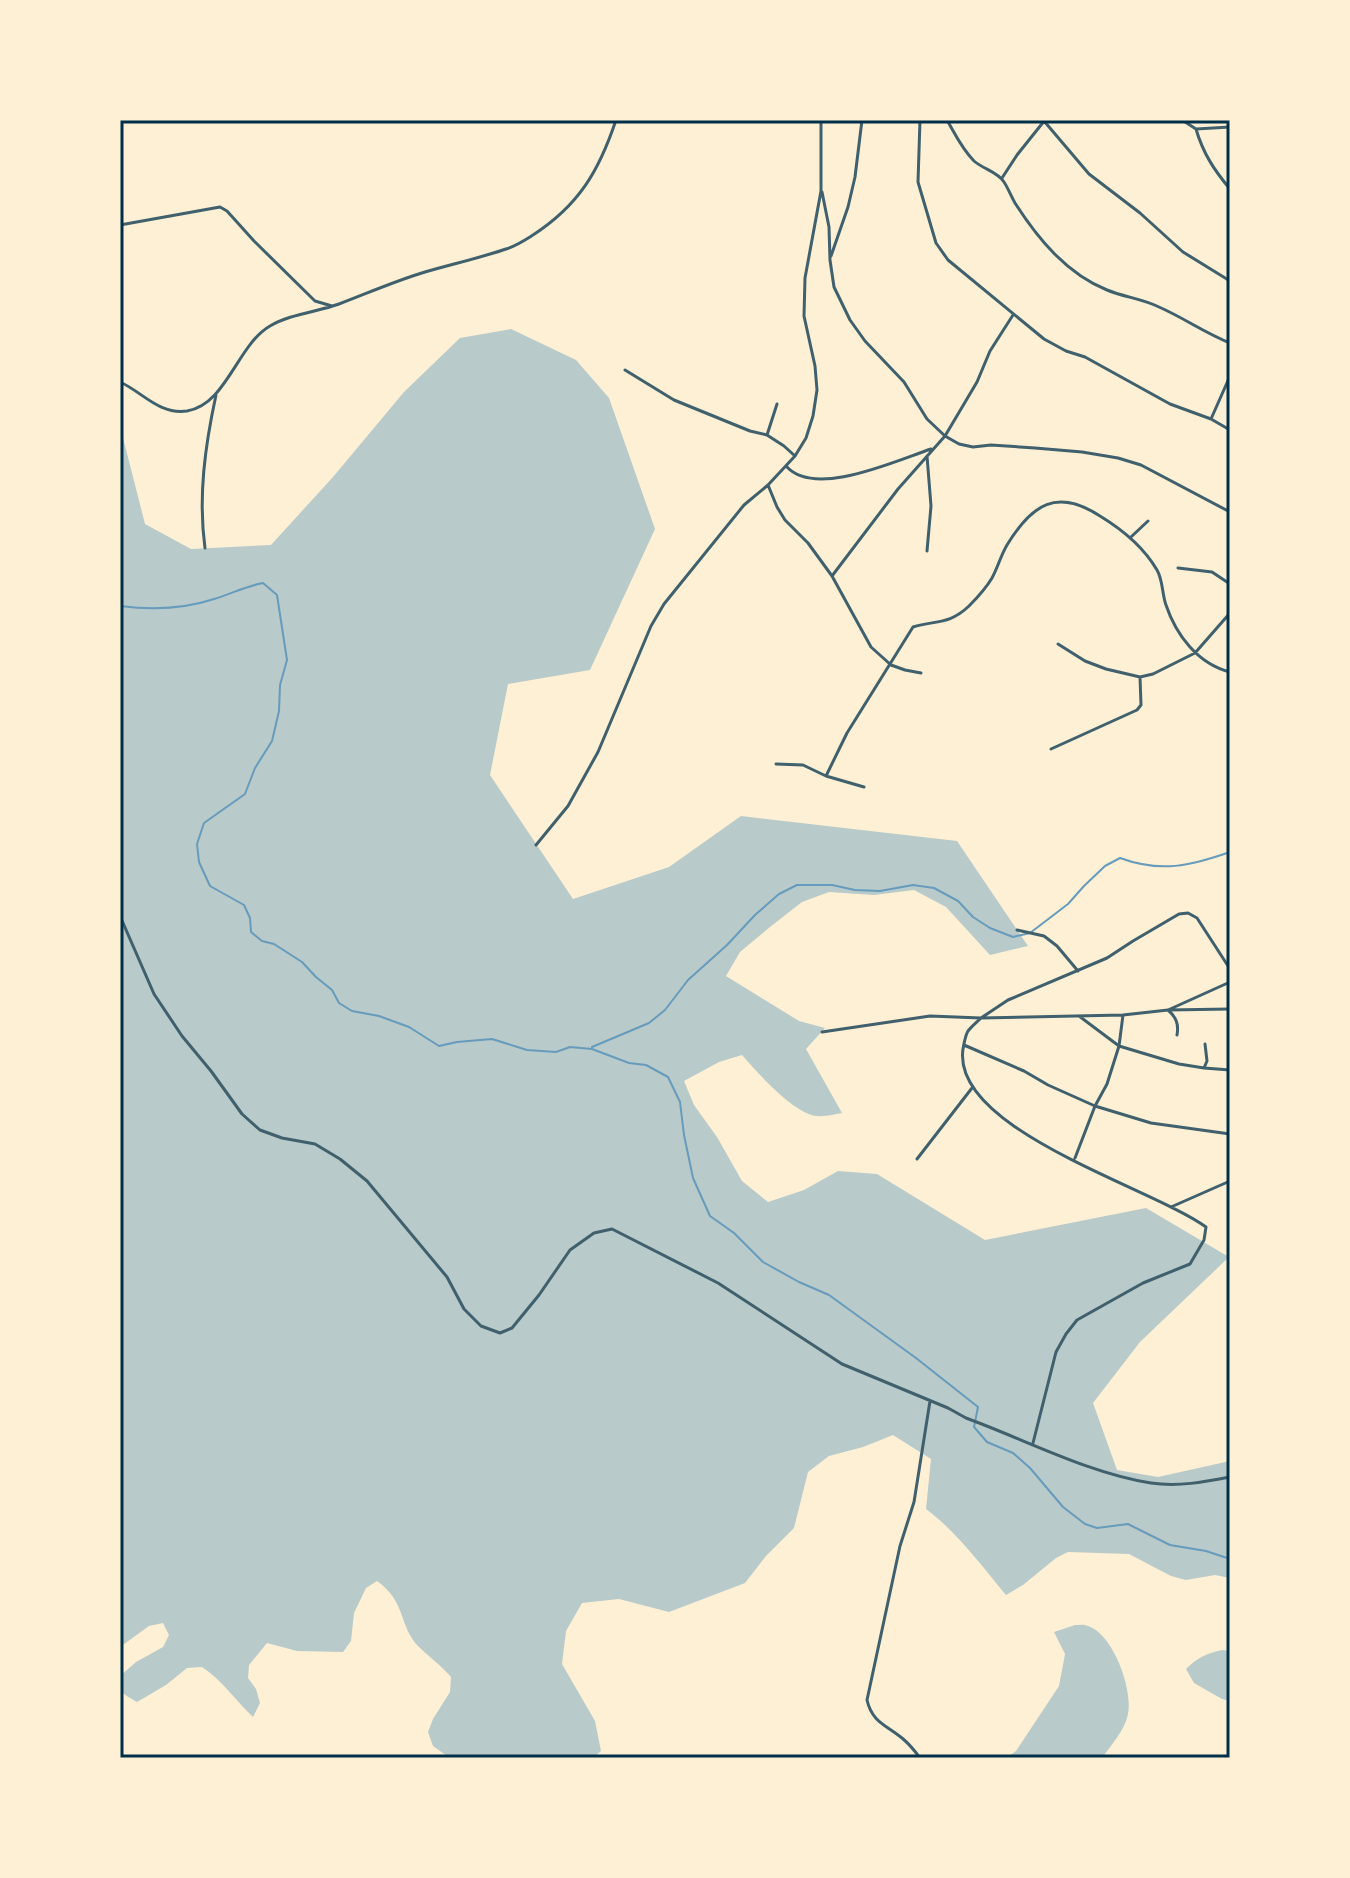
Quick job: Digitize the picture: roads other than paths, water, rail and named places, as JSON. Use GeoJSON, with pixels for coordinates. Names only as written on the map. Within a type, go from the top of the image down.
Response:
{"type":"FeatureCollection","features":[{"type":"Feature","properties":{"kind":"street"},"geometry":{"type":"LineString","coordinates":[[205,548],[202,528],[203,475],[216,395],[244,353],[269,326],[412,276],[509,248],[554,222],[574,202],[597,169],[616,120]]}},
{"type":"Feature","properties":{"kind":"street"},"geometry":{"type":"LineString","coordinates":[[536,845],[568,806],[598,752],[651,626],[664,604],[744,505],[795,456],[806,438],[817,390],[804,316],[805,278],[821,191],[821,120]]}},
{"type":"Feature","properties":{"kind":"street"},"geometry":{"type":"LineString","coordinates":[[830,260],[855,177],[862,120]]}},
{"type":"Feature","properties":{"kind":"street"},"geometry":{"type":"LineString","coordinates":[[920,120],[918,182],[936,243],[948,260],[1044,339],[1085,357],[1170,404],[1211,419],[1230,430]]}},
{"type":"Feature","properties":{"kind":"street"},"geometry":{"type":"LineString","coordinates":[[947,120],[962,147],[973,159],[1002,178],[1051,253],[1105,290],[1156,305],[1230,343]]}},
{"type":"Feature","properties":{"kind":"street"},"geometry":{"type":"LineString","coordinates":[[1002,178],[1045,120],[1089,174],[1140,213],[1183,252],[1230,281]]}},
{"type":"Feature","properties":{"kind":"street"},"geometry":{"type":"LineString","coordinates":[[1182,120],[1196,129],[1230,127]]}},
{"type":"Feature","properties":{"kind":"street"},"geometry":{"type":"LineString","coordinates":[[1196,129],[1206,158],[1230,189]]}},
{"type":"Feature","properties":{"kind":"street"},"geometry":{"type":"LineString","coordinates":[[821,191],[829,227],[834,287],[850,320],[865,341],[904,382],[927,419],[945,436],[973,447],[1035,448],[1118,458],[1141,465],[1230,512]]}},
{"type":"Feature","properties":{"kind":"street"},"geometry":{"type":"LineString","coordinates":[[120,225],[220,207],[315,301],[332,306]]}},
{"type":"Feature","properties":{"kind":"street"},"geometry":{"type":"LineString","coordinates":[[832,576],[898,489],[945,436],[977,382],[990,351],[1013,315]]}},
{"type":"Feature","properties":{"kind":"street"},"geometry":{"type":"LineString","coordinates":[[625,370],[674,400],[767,435],[795,456]]}},
{"type":"Feature","properties":{"kind":"street"},"geometry":{"type":"LineString","coordinates":[[1211,419],[1230,376]]}},
{"type":"Feature","properties":{"kind":"street"},"geometry":{"type":"LineString","coordinates":[[121,382],[152,403],[168,409],[187,411],[216,395]]}},
{"type":"Feature","properties":{"kind":"street"},"geometry":{"type":"LineString","coordinates":[[767,435],[777,404]]}},
{"type":"Feature","properties":{"kind":"street"},"geometry":{"type":"LineString","coordinates":[[786,465],[794,474],[803,477],[839,478],[935,447]]}},
{"type":"Feature","properties":{"kind":"street"},"geometry":{"type":"LineString","coordinates":[[927,456],[931,506],[927,551]]}},
{"type":"Feature","properties":{"kind":"street"},"geometry":{"type":"LineString","coordinates":[[768,485],[785,520],[808,543],[832,576],[871,647],[891,665],[921,673]]}},
{"type":"Feature","properties":{"kind":"street"},"geometry":{"type":"LineString","coordinates":[[826,776],[847,733],[913,627],[945,622],[967,608],[991,580],[1006,546],[1027,517],[1044,505],[1064,500],[1088,508],[1131,537],[1159,572],[1175,628],[1195,653],[1223,671],[1230,672]]}},
{"type":"Feature","properties":{"kind":"street"},"geometry":{"type":"LineString","coordinates":[[1131,537],[1148,521]]}},
{"type":"Feature","properties":{"kind":"street"},"geometry":{"type":"LineString","coordinates":[[1178,568],[1212,572],[1230,584]]}},
{"type":"Feature","properties":{"kind":"street"},"geometry":{"type":"LineString","coordinates":[[1058,644],[1085,661],[1140,677],[1153,674],[1195,653],[1230,613]]}},
{"type":"Feature","properties":{"kind":"street"},"geometry":{"type":"LineString","coordinates":[[1051,749],[1137,710],[1141,705],[1140,677]]}},
{"type":"Feature","properties":{"kind":"street"},"geometry":{"type":"LineString","coordinates":[[776,764],[803,765],[826,776],[864,787]]}},
{"type":"Feature","properties":{"kind":"street"},"geometry":{"type":"LineString","coordinates":[[1033,1443],[1056,1352],[1077,1320],[1143,1283],[1190,1264],[1204,1240],[1206,1227],[1041,1143],[994,1112],[972,1088],[964,1069],[962,1057],[967,1032],[981,1018],[1008,1000],[1107,958],[1179,914],[1188,913],[1202,923],[1230,969]]}},
{"type":"Feature","properties":{"kind":"street"},"geometry":{"type":"LineString","coordinates":[[120,916],[154,994],[242,1114],[260,1130],[315,1144],[367,1181],[447,1277],[464,1309],[481,1326],[500,1333],[512,1328],[570,1250],[594,1233],[612,1229],[718,1283],[842,1364],[966,1418],[1095,1469],[1152,1483],[1192,1484],[1230,1477]]}},
{"type":"Feature","properties":{"kind":"street"},"geometry":{"type":"LineString","coordinates":[[1017,930],[1044,936],[1078,971]]}},
{"type":"Feature","properties":{"kind":"street"},"geometry":{"type":"LineString","coordinates":[[1168,1010],[1230,982]]}},
{"type":"Feature","properties":{"kind":"street"},"geometry":{"type":"LineString","coordinates":[[822,1032],[930,1016],[1123,1015],[1168,1010],[1230,1009]]}},
{"type":"Feature","properties":{"kind":"street"},"geometry":{"type":"LineString","coordinates":[[1168,1010],[1175,1016],[1179,1028],[1177,1035]]}},
{"type":"Feature","properties":{"kind":"street"},"geometry":{"type":"LineString","coordinates":[[1074,1160],[1107,1084],[1119,1046],[1123,1015]]}},
{"type":"Feature","properties":{"kind":"street"},"geometry":{"type":"LineString","coordinates":[[1079,1016],[1119,1046],[1179,1064],[1230,1070]]}},
{"type":"Feature","properties":{"kind":"street"},"geometry":{"type":"LineString","coordinates":[[1204,1068],[1207,1061],[1205,1044]]}},
{"type":"Feature","properties":{"kind":"street"},"geometry":{"type":"LineString","coordinates":[[964,1045],[1095,1106],[1151,1123],[1230,1134]]}},
{"type":"Feature","properties":{"kind":"street"},"geometry":{"type":"LineString","coordinates":[[917,1159],[972,1088]]}},
{"type":"Feature","properties":{"kind":"street"},"geometry":{"type":"LineString","coordinates":[[1171,1207],[1230,1181]]}},
{"type":"Feature","properties":{"kind":"street"},"geometry":{"type":"LineString","coordinates":[[920,1758],[901,1737],[878,1721],[870,1712],[867,1700],[900,1546],[914,1502],[930,1401]]}},
{"type":"Feature","properties":{"kind":"waterway"},"geometry":{"type":"LineString","coordinates":[[120,606],[180,607],[263,583],[277,595],[287,660],[272,741],[255,768],[245,794],[204,823],[197,844],[199,862],[210,886],[244,905],[250,918],[251,932],[302,962],[332,990],[339,1003],[352,1011],[379,1016],[409,1027],[439,1046],[492,1039],[527,1050],[556,1052],[570,1047],[592,1049],[629,1063],[646,1065],[668,1077],[680,1102],[693,1178],[710,1216],[734,1233],[763,1262],[829,1295],[978,1407],[974,1427],[987,1442],[1013,1453],[1063,1507],[1085,1524],[1097,1528],[1128,1524],[1170,1545],[1230,1559]]}},
{"type":"Feature","properties":{"kind":"waterway"},"geometry":{"type":"LineString","coordinates":[[592,1047],[649,1023],[755,915],[779,894],[797,885],[832,885],[880,891],[913,885],[934,888],[958,901],[973,917],[990,928],[1013,937],[1030,933],[1068,904],[1105,866],[1120,858],[1135,863],[1175,866],[1230,852]]}}]}
